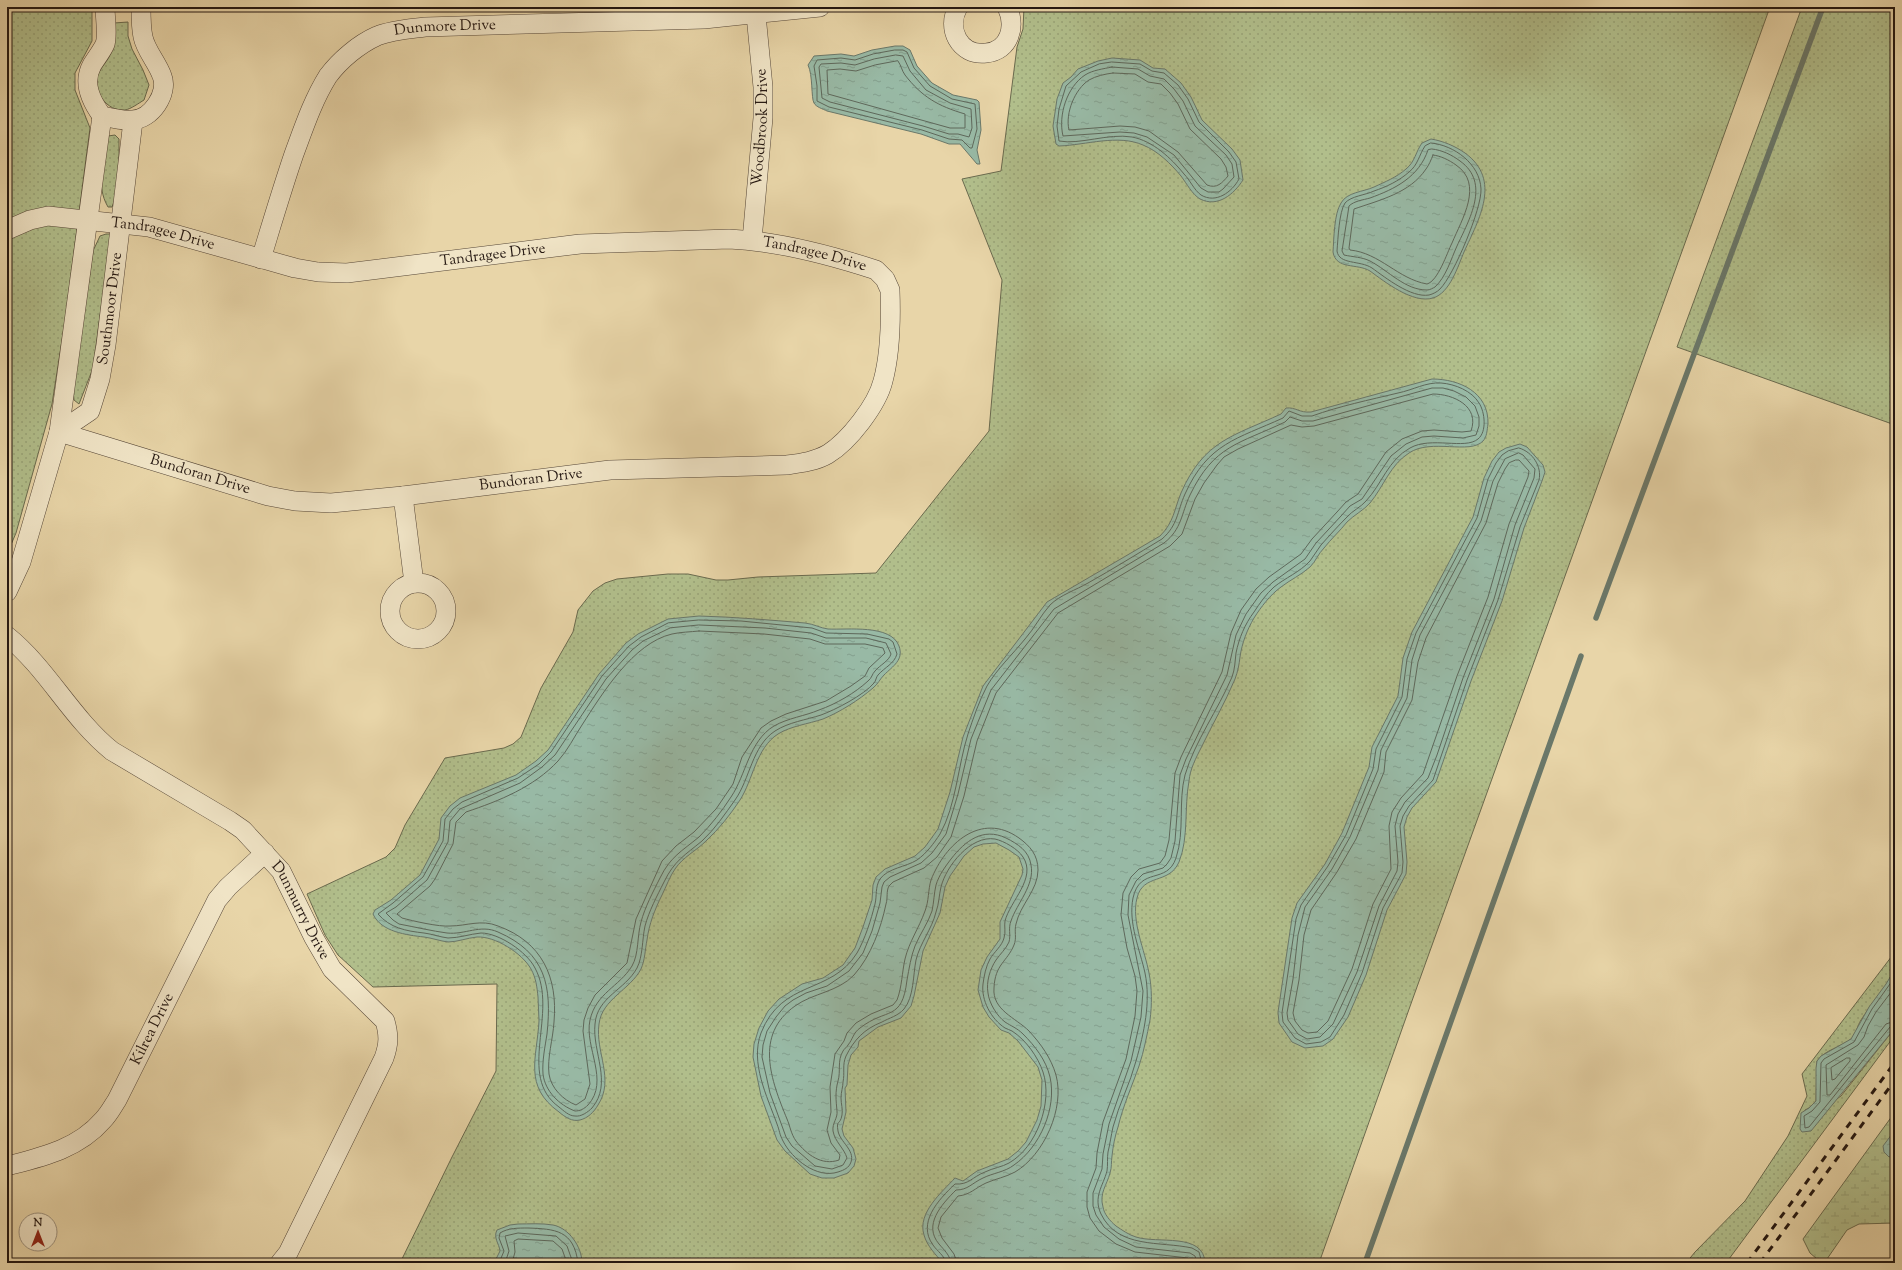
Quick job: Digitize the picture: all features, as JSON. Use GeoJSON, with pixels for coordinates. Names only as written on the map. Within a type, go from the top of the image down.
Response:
{"type":"FeatureCollection","features":[{"type":"Feature","properties":{"kind":"street"},"geometry":{"type":"LineString","coordinates":[[105,7],[105,43],[91,67],[87,85],[95,107],[102,116],[133,121],[142,117],[154,108],[161,98],[164,87],[162,76],[143,39],[141,7]]}},
{"type":"Feature","properties":{"kind":"street","name":"Dunmore Drive"},"geometry":{"type":"LineString","coordinates":[[261,259],[283,188],[306,122],[318,95],[329,75],[344,59],[360,46],[378,36],[401,30],[425,27],[704,19],[820,7]]}},
{"type":"Feature","properties":{"kind":"street"},"geometry":{"type":"LineString","coordinates":[[958,7],[954,14],[953,27],[956,38],[962,45],[973,52],[986,54],[997,50],[1007,41],[1012,30],[1012,17],[1007,7]]}},
{"type":"Feature","properties":{"kind":"street","name":"Woodbrook Drive"},"geometry":{"type":"LineString","coordinates":[[752,240],[763,118],[763,87],[756,14]]}},
{"type":"Feature","properties":{"kind":"street"},"geometry":{"type":"LineString","coordinates":[[7,592],[21,562],[59,432],[102,116]]}},
{"type":"Feature","properties":{"kind":"street","name":"Southmoor Drive"},"geometry":{"type":"LineString","coordinates":[[59,432],[90,411],[100,379],[106,345],[133,121]]}},
{"type":"Feature","properties":{"kind":"street","name":"Tandragee Drive"},"geometry":{"type":"LineString","coordinates":[[7,230],[39,217],[48,216],[120,224],[157,229],[295,268],[318,272],[346,273],[580,244],[729,239],[752,240],[771,242],[876,270],[885,279],[890,290]]}},
{"type":"Feature","properties":{"kind":"street","name":"Bundoran Drive"},"geometry":{"type":"LineString","coordinates":[[59,432],[268,496],[295,501],[331,503],[403,496],[610,470],[787,465],[805,463],[828,454],[844,441],[862,420],[878,395],[887,364],[890,290]]}},
{"type":"Feature","properties":{"kind":"street"},"geometry":{"type":"LineString","coordinates":[[403,496],[414,583]]}},
{"type":"Feature","properties":{"kind":"street","name":"Dunmurry Drive"},"geometry":{"type":"LineString","coordinates":[[7,636],[35,662],[81,722],[96,739],[112,751],[243,830],[265,853],[280,872],[329,964],[385,1021],[388,1032],[388,1045],[384,1058],[288,1253],[280,1263]]}},
{"type":"Feature","properties":{"kind":"street","name":"Kilrea Drive"},"geometry":{"type":"LineString","coordinates":[[7,1166],[40,1158],[67,1148],[87,1136],[104,1120],[117,1100],[217,900],[228,887],[265,853]]}},
{"type":"Feature","properties":{"kind":"green space"},"geometry":{"type":"Polygon","coordinates":[[[7,7],[92,7],[92,41],[75,73],[75,90],[90,128],[65,321],[52,404],[16,533],[7,554],[7,7]]]}},
{"type":"Feature","properties":{"kind":"green space"},"geometry":{"type":"Polygon","coordinates":[[[1024,7],[1770,7],[1319,1263],[400,1263],[496,1071],[497,984],[373,987],[338,955],[325,935],[307,894],[386,857],[395,848],[405,825],[445,758],[504,748],[513,744],[521,737],[541,688],[573,632],[578,610],[593,591],[605,583],[617,579],[668,574],[688,574],[716,580],[728,580],[758,577],[876,573],[989,431],[1002,280],[962,179],[1001,171],[1017,47],[1023,29],[1024,7]]]}},
{"type":"Feature","properties":{"kind":"green space"},"geometry":{"type":"Polygon","coordinates":[[[1802,7],[1895,7],[1895,425],[1677,347],[1802,7]]]}},
{"type":"Feature","properties":{"kind":"green space"},"geometry":{"type":"Polygon","coordinates":[[[128,22],[128,36],[132,49],[149,85],[144,100],[125,110],[118,110],[112,108],[102,99],[97,87],[97,81],[98,74],[111,53],[115,30],[114,23],[128,22]]]}},
{"type":"Feature","properties":{"kind":"green space"},"geometry":{"type":"Polygon","coordinates":[[[115,135],[119,139],[118,183],[115,200],[112,207],[108,207],[104,199],[101,181],[108,136],[115,135]]]}},
{"type":"Feature","properties":{"kind":"green space"},"geometry":{"type":"Polygon","coordinates":[[[111,234],[93,368],[79,404],[74,400],[73,390],[93,251],[100,236],[111,234]]]}},
{"type":"Feature","properties":{"kind":"green space"},"geometry":{"type":"Polygon","coordinates":[[[1895,952],[1895,966],[1890,980],[1861,1020],[1853,1037],[1847,1042],[1829,1051],[1817,1061],[1816,1101],[1805,1110],[1801,1124],[1841,1096],[1895,1028],[1895,1035],[1726,1263],[1686,1263],[1745,1201],[1788,1136],[1807,1096],[1802,1074],[1895,952]]]}},
{"type":"Feature","properties":{"kind":"green space"},"geometry":{"type":"Polygon","coordinates":[[[1895,1112],[1893,1156],[1895,1155],[1895,1223],[1859,1224],[1847,1230],[1827,1259],[1817,1259],[1810,1253],[1803,1239],[1895,1112]]]}},
{"type":"Feature","properties":{"kind":"water"},"geometry":{"type":"Polygon","coordinates":[[[903,46],[910,50],[917,66],[932,83],[953,95],[977,100],[979,102],[981,130],[977,150],[980,164],[977,164],[960,144],[949,144],[921,134],[827,111],[815,104],[813,100],[811,74],[808,65],[814,56],[841,54],[854,56],[872,50],[903,46]]]}},
{"type":"Feature","properties":{"kind":"water"},"geometry":{"type":"Polygon","coordinates":[[[1112,58],[1140,60],[1153,68],[1165,69],[1181,83],[1191,97],[1202,120],[1232,149],[1240,160],[1243,180],[1230,195],[1219,201],[1213,202],[1200,199],[1192,192],[1177,171],[1164,158],[1149,148],[1133,142],[1113,140],[1059,146],[1056,144],[1053,126],[1057,99],[1063,83],[1078,69],[1098,61],[1112,58]]]}},
{"type":"Feature","properties":{"kind":"water"},"geometry":{"type":"Polygon","coordinates":[[[1431,139],[1449,144],[1465,153],[1476,164],[1483,175],[1485,187],[1481,213],[1453,278],[1449,285],[1439,295],[1433,298],[1425,299],[1417,298],[1400,291],[1370,271],[1343,264],[1335,258],[1333,252],[1337,213],[1344,199],[1351,194],[1374,187],[1399,174],[1409,166],[1422,143],[1431,139]]]}},
{"type":"Feature","properties":{"kind":"water"},"geometry":{"type":"Polygon","coordinates":[[[1432,379],[1462,385],[1478,396],[1487,413],[1487,433],[1483,441],[1477,445],[1469,447],[1439,446],[1418,449],[1402,458],[1370,503],[1347,522],[1322,550],[1310,567],[1284,584],[1269,597],[1249,627],[1245,637],[1235,679],[1192,768],[1188,791],[1184,843],[1179,862],[1175,869],[1169,874],[1145,885],[1140,890],[1137,898],[1137,926],[1151,985],[1150,1020],[1141,1060],[1116,1134],[1111,1171],[1103,1193],[1102,1202],[1105,1212],[1112,1222],[1126,1232],[1133,1236],[1145,1239],[1188,1243],[1197,1247],[1203,1253],[1205,1263],[943,1263],[929,1247],[925,1239],[923,1227],[927,1211],[938,1196],[955,1178],[963,1181],[977,1171],[1008,1159],[1018,1151],[1026,1142],[1037,1120],[1041,1106],[1042,1080],[1038,1067],[1018,1041],[1009,1033],[1001,1030],[989,1017],[983,1007],[978,990],[981,970],[987,957],[1000,939],[1000,922],[1022,875],[1023,869],[1019,857],[996,843],[983,844],[974,847],[964,856],[950,876],[945,887],[940,913],[923,951],[911,1006],[901,1018],[878,1027],[859,1041],[858,1047],[851,1055],[848,1065],[847,1085],[845,1088],[846,1112],[842,1129],[844,1136],[853,1148],[856,1159],[854,1166],[848,1173],[834,1178],[822,1178],[810,1174],[785,1151],[777,1140],[761,1096],[753,1057],[754,1044],[759,1028],[768,1011],[779,999],[802,984],[823,978],[843,965],[855,948],[863,927],[872,900],[873,885],[876,877],[885,869],[915,856],[925,847],[938,829],[950,792],[963,737],[983,686],[1047,602],[1160,536],[1171,521],[1181,493],[1190,475],[1200,461],[1222,442],[1281,414],[1286,408],[1292,408],[1303,412],[1311,412],[1432,379]]]}},
{"type":"Feature","properties":{"kind":"water"},"geometry":{"type":"Polygon","coordinates":[[[1520,444],[1527,447],[1543,465],[1545,472],[1524,528],[1502,601],[1471,681],[1436,782],[1412,808],[1407,817],[1404,827],[1407,862],[1406,874],[1387,910],[1366,975],[1348,1017],[1333,1039],[1323,1046],[1305,1048],[1292,1042],[1279,1023],[1278,1012],[1292,918],[1297,903],[1325,864],[1342,833],[1369,767],[1372,747],[1398,696],[1403,658],[1412,632],[1473,517],[1484,478],[1492,461],[1499,452],[1506,448],[1520,444]]]}},
{"type":"Feature","properties":{"kind":"water"},"geometry":{"type":"Polygon","coordinates":[[[699,616],[805,623],[828,629],[878,631],[887,634],[894,639],[899,646],[900,655],[894,666],[875,686],[856,701],[823,719],[783,731],[771,740],[760,756],[740,800],[732,811],[720,827],[675,869],[657,906],[649,928],[641,969],[630,983],[611,1001],[601,1015],[599,1034],[605,1075],[603,1095],[596,1108],[588,1116],[580,1120],[571,1120],[548,1102],[540,1092],[536,1082],[535,1059],[539,1021],[538,997],[533,972],[527,963],[515,952],[500,942],[492,939],[477,937],[448,942],[395,932],[382,925],[373,914],[375,910],[391,900],[420,875],[439,839],[441,818],[450,806],[460,798],[516,775],[536,761],[548,750],[599,674],[626,643],[638,634],[668,619],[699,616]]]}},
{"type":"Feature","properties":{"kind":"water"},"geometry":{"type":"Polygon","coordinates":[[[1895,969],[1895,1028],[1811,1131],[1802,1132],[1800,1129],[1801,1113],[1816,1101],[1817,1061],[1821,1056],[1851,1039],[1869,1007],[1895,969]]]}},
{"type":"Feature","properties":{"kind":"water"},"geometry":{"type":"Polygon","coordinates":[[[1895,1130],[1895,1155],[1889,1157],[1884,1152],[1883,1146],[1895,1130]]]}},
{"type":"Feature","properties":{"kind":"water"},"geometry":{"type":"Polygon","coordinates":[[[549,1224],[564,1230],[574,1239],[580,1251],[582,1263],[494,1263],[500,1251],[496,1238],[497,1230],[510,1225],[549,1224]]]}},
{"type":"Feature","properties":{"kind":"waterway"},"geometry":{"type":"LineString","coordinates":[[1596,618],[1823,7]]}},
{"type":"Feature","properties":{"kind":"waterway"},"geometry":{"type":"LineString","coordinates":[[1365,1263],[1581,656]]}},
{"type":"Feature","properties":{"kind":"railway"},"geometry":{"type":"LineString","coordinates":[[1747,1263],[1895,1062]]}},
{"type":"Feature","properties":{"kind":"railway"},"geometry":{"type":"LineString","coordinates":[[1760,1263],[1895,1080]]}}]}
